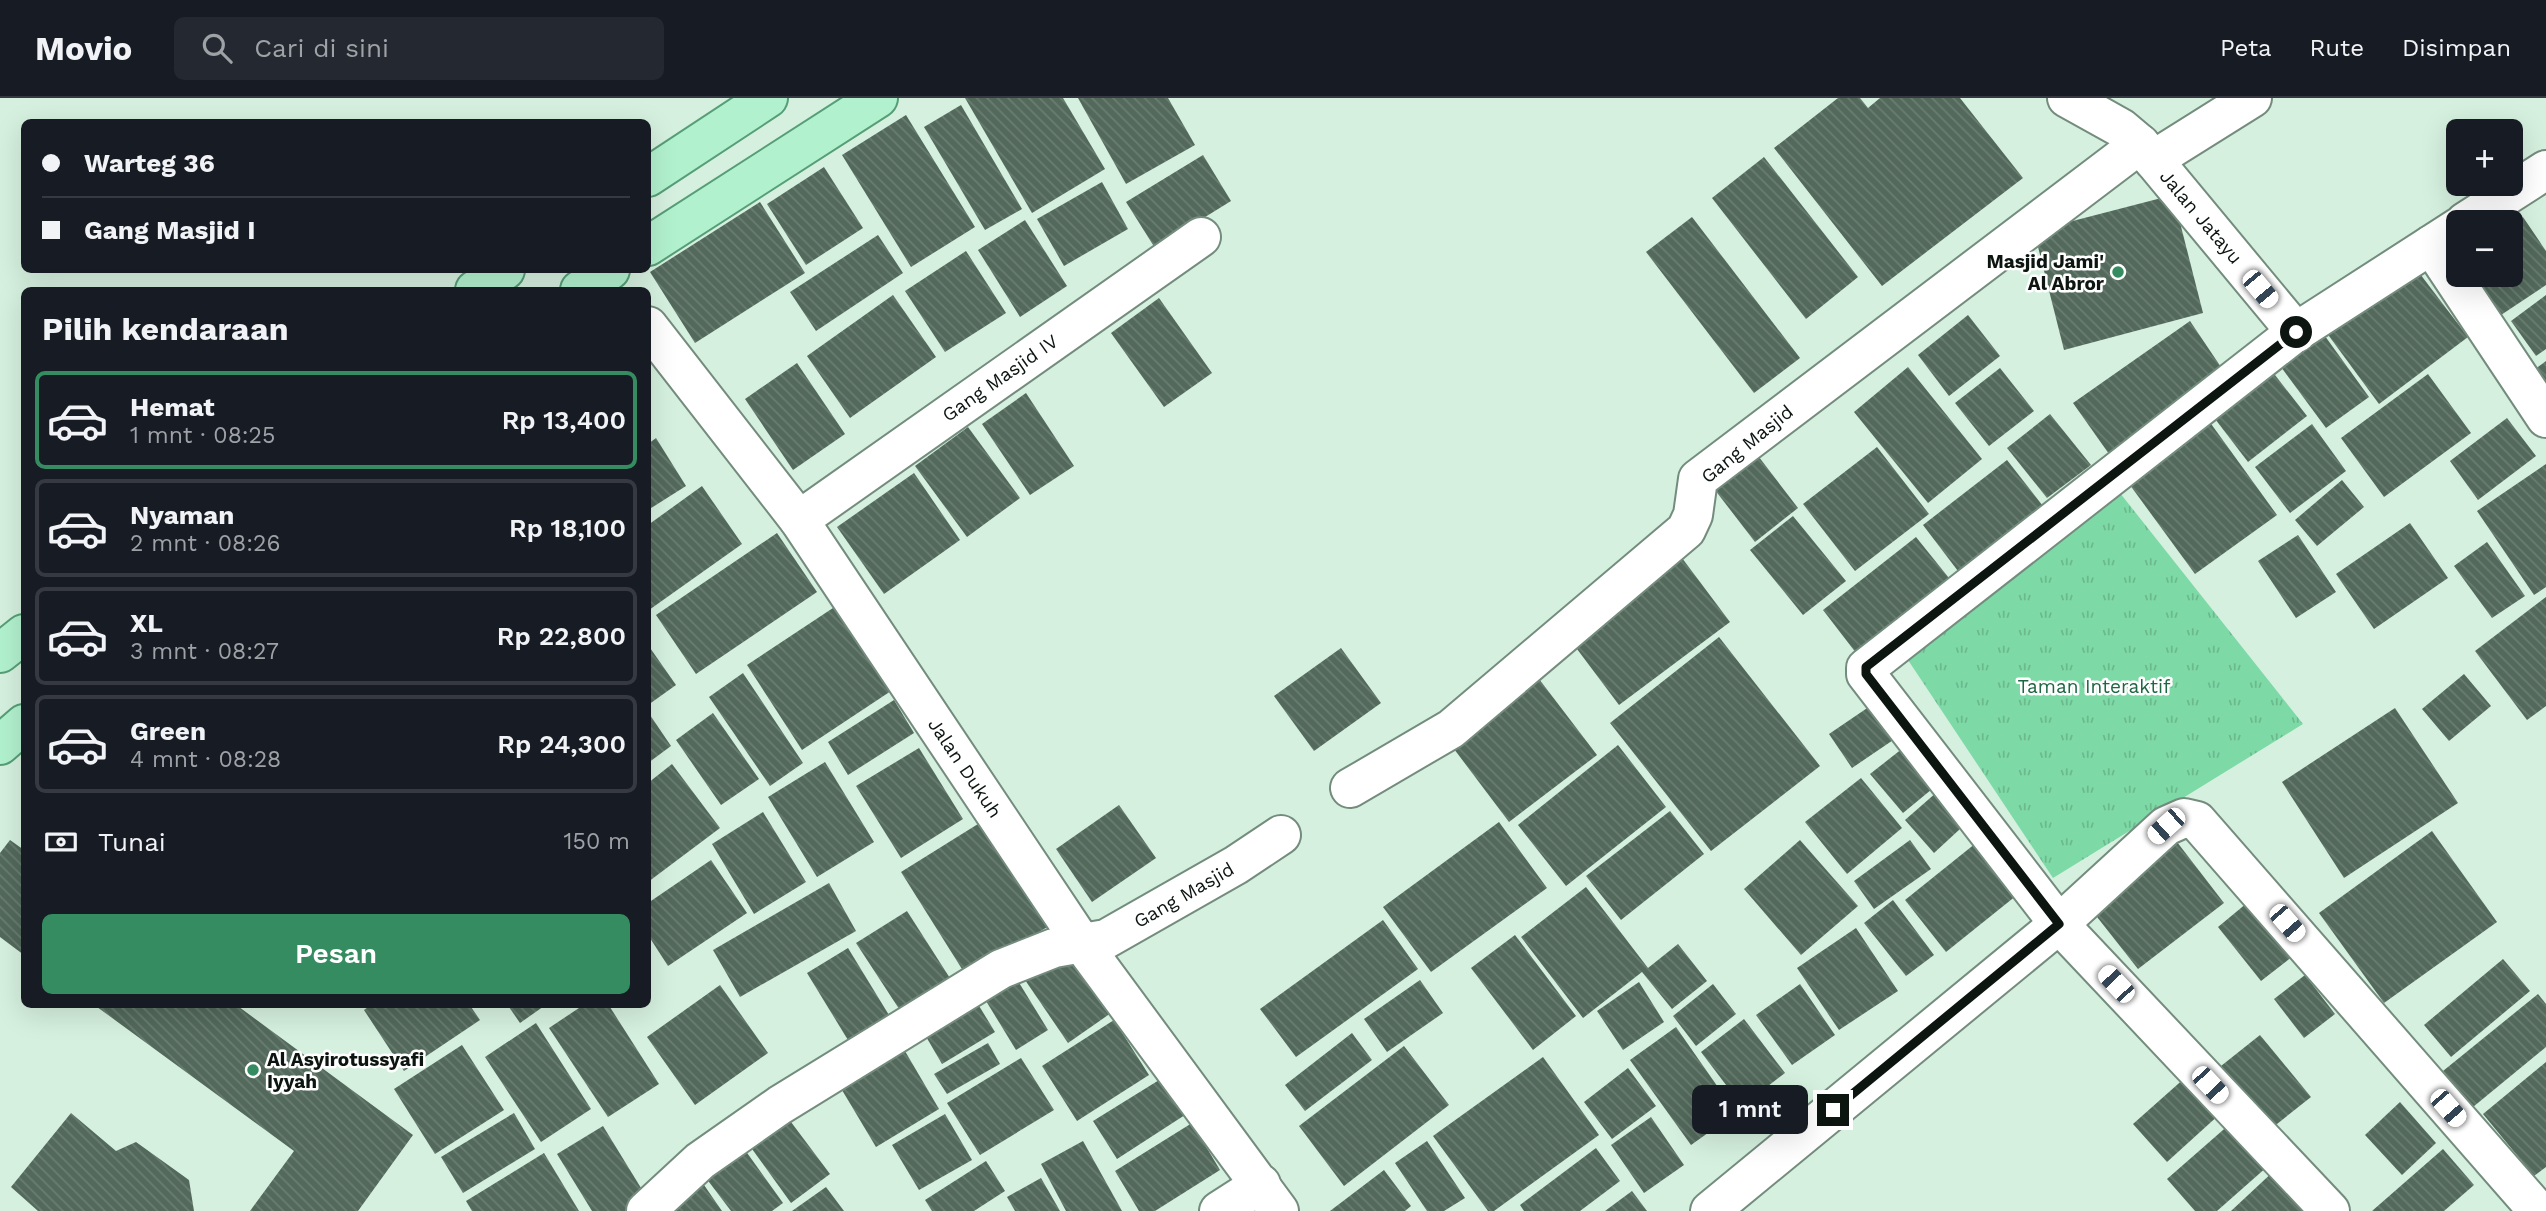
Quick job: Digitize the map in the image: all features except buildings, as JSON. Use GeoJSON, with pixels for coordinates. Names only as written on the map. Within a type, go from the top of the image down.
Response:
{"type":"FeatureCollection","features":[{"type":"Feature","properties":{"kind":"main road"},"geometry":{"type":"LineString","coordinates":[[651,175],[768,98]]}},
{"type":"Feature","properties":{"kind":"main road"},"geometry":{"type":"LineString","coordinates":[[651,244],[878,98]]}},
{"type":"Feature","properties":{"kind":"main road"},"geometry":{"type":"LineString","coordinates":[[480,287],[500,273]]}},
{"type":"Feature","properties":{"kind":"main road"},"geometry":{"type":"LineString","coordinates":[[0,653],[21,636]]}},
{"type":"Feature","properties":{"kind":"main road"},"geometry":{"type":"LineString","coordinates":[[0,745],[21,727]]}},
{"type":"Feature","properties":{"kind":"street","name":"Jalan Jatayu"},"geometry":{"type":"LineString","coordinates":[[2067,98],[2121,128],[2147,152],[2296,332]]}},
{"type":"Feature","properties":{"kind":"street","name":"Gang Masjid"},"geometry":{"type":"LineString","coordinates":[[1350,788],[1451,729],[1686,530],[1693,515],[1698,479],[2147,152],[2252,98]]}},
{"type":"Feature","properties":{"kind":"street"},"geometry":{"type":"LineString","coordinates":[[2484,210],[2546,170]]}},
{"type":"Feature","properties":{"kind":"street"},"geometry":{"type":"LineString","coordinates":[[2330,1211],[2059,924],[1866,674],[1866,667],[2296,332],[2445,236],[2546,418]]}},
{"type":"Feature","properties":{"kind":"street","name":"Gang Masjid IV"},"geometry":{"type":"LineString","coordinates":[[799,520],[1201,237]]}},
{"type":"Feature","properties":{"kind":"street","name":"Jalan Dukuh"},"geometry":{"type":"LineString","coordinates":[[651,330],[799,520],[1083,945],[1270,1197]]}},
{"type":"Feature","properties":{"kind":"street"},"geometry":{"type":"LineString","coordinates":[[1710,1211],[2059,924],[2166,826],[2184,818],[2197,821],[2538,1211]]}},
{"type":"Feature","properties":{"kind":"street","name":"Gang Masjid"},"geometry":{"type":"LineString","coordinates":[[646,1211],[701,1161],[780,1105],[1001,969],[1054,948],[1106,939],[1236,866],[1281,835]]}},
{"type":"Feature","properties":{"kind":"street"},"geometry":{"type":"LineString","coordinates":[[1219,1211],[1270,1197]]}},
{"type":"Feature","properties":{"kind":"green space","name":"Taman Interaktif"},"geometry":{"type":"Polygon","coordinates":[[[2116,488],[2303,724],[2053,878],[1904,654],[2116,488]]]}},
{"type":"Feature","properties":{"kind":"place","name":"Masjid Jami' Al Abror"},"geometry":{"type":"Point","coordinates":[2118,272]}},
{"type":"Feature","properties":{"kind":"place","name":"Al Asyirotussyafi Iyyah"},"geometry":{"type":"Point","coordinates":[253,1070]}},
{"type":"Feature","properties":{"kind":"route"},"geometry":{"type":"LineString","coordinates":[[1833,1110],[2059,924],[1866,674],[1866,667],[2296,332]]}}]}
